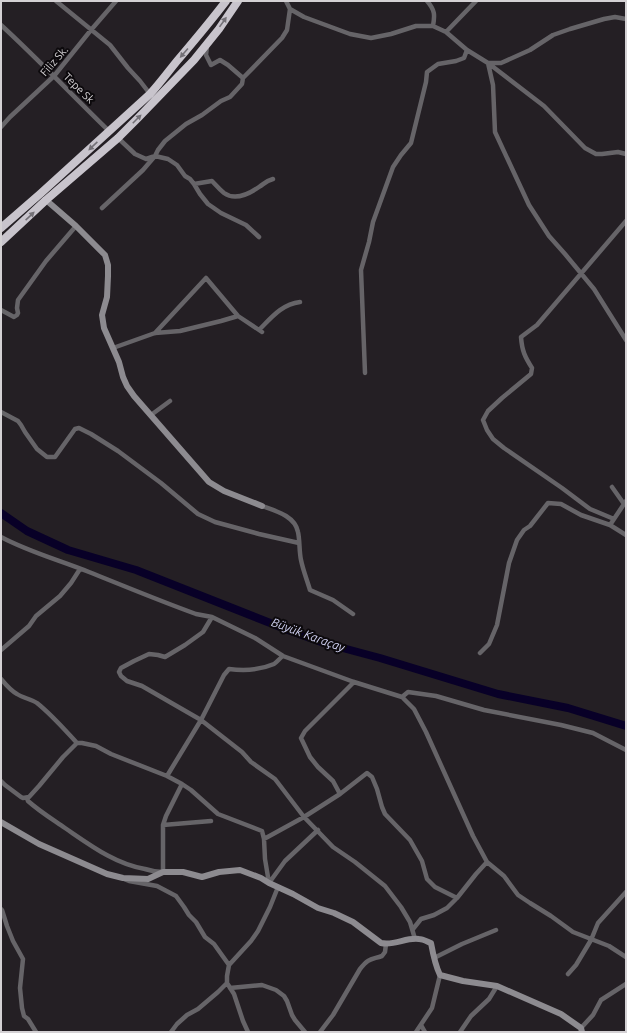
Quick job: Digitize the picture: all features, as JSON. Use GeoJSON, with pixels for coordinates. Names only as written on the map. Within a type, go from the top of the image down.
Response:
{"type":"FeatureCollection","features":[{"type":"Feature","properties":{"kind":"highway"},"geometry":{"type":"LineString","coordinates":[[1,228],[150,94],[226,1]]}},
{"type":"Feature","properties":{"kind":"highway"},"geometry":{"type":"LineString","coordinates":[[1,242],[46,200],[118,138],[138,118],[194,60],[238,1]]}},
{"type":"Feature","properties":{"kind":"street"},"geometry":{"type":"LineString","coordinates":[[56,1],[110,45],[150,94]]}},
{"type":"Feature","properties":{"kind":"street","name":"Filiz Sk."},"geometry":{"type":"LineString","coordinates":[[1,127],[54,76],[116,1]]}},
{"type":"Feature","properties":{"kind":"street"},"geometry":{"type":"LineString","coordinates":[[286,1],[290,9],[304,17],[350,34],[370,38],[391,34],[416,26],[433,26],[446,32],[467,50],[488,63],[544,106],[585,148],[596,154],[618,152],[626,154]]}},
{"type":"Feature","properties":{"kind":"street"},"geometry":{"type":"LineString","coordinates":[[427,1],[432,7],[435,16],[433,26]]}},
{"type":"Feature","properties":{"kind":"street"},"geometry":{"type":"LineString","coordinates":[[446,32],[476,1]]}},
{"type":"Feature","properties":{"kind":"street"},"geometry":{"type":"LineString","coordinates":[[102,208],[143,170],[165,141],[186,124],[202,115],[221,101],[230,97],[242,84],[243,78],[282,38],[287,30],[290,9]]}},
{"type":"Feature","properties":{"kind":"street"},"geometry":{"type":"LineString","coordinates":[[488,63],[501,63],[530,50],[553,35],[570,29],[615,16],[626,19]]}},
{"type":"Feature","properties":{"kind":"street","name":"Tepe Sk"},"geometry":{"type":"LineString","coordinates":[[1,25],[109,131]]}},
{"type":"Feature","properties":{"kind":"street"},"geometry":{"type":"LineString","coordinates":[[208,42],[206,55],[211,65],[220,60],[243,78]]}},
{"type":"Feature","properties":{"kind":"street"},"geometry":{"type":"LineString","coordinates":[[365,373],[361,270],[373,222],[393,167],[411,143],[426,82],[427,72],[438,64],[464,58],[467,50]]}},
{"type":"Feature","properties":{"kind":"street"},"geometry":{"type":"LineString","coordinates":[[488,63],[493,85],[495,132],[529,205],[549,236],[594,289],[626,340]]}},
{"type":"Feature","properties":{"kind":"street"},"geometry":{"type":"LineString","coordinates":[[118,138],[135,154],[146,160],[155,156],[168,159],[177,165],[185,176],[194,184],[208,204],[221,213],[246,225],[259,238]]}},
{"type":"Feature","properties":{"kind":"street"},"geometry":{"type":"LineString","coordinates":[[194,184],[212,181],[224,193],[231,197],[239,197],[248,194],[266,181],[273,179]]}},
{"type":"Feature","properties":{"kind":"street"},"geometry":{"type":"LineString","coordinates":[[46,200],[76,226],[105,255],[108,265],[107,297],[102,315],[104,328],[119,362],[123,377],[134,396],[209,482],[224,491],[290,518],[298,532],[301,561],[310,590],[333,600],[353,614]]}},
{"type":"Feature","properties":{"kind":"street"},"geometry":{"type":"LineString","coordinates":[[614,519],[590,509],[504,448],[493,439],[483,420],[488,411],[530,374],[532,368],[521,347],[521,337],[537,325],[626,221]]}},
{"type":"Feature","properties":{"kind":"street"},"geometry":{"type":"LineString","coordinates":[[1,310],[14,317],[17,316],[18,300],[46,261],[76,226]]}},
{"type":"Feature","properties":{"kind":"street"},"geometry":{"type":"LineString","coordinates":[[155,333],[206,278],[238,316],[261,331],[279,310],[292,303],[300,302]]}},
{"type":"Feature","properties":{"kind":"street"},"geometry":{"type":"LineString","coordinates":[[113,348],[155,333],[180,331],[238,316]]}},
{"type":"Feature","properties":{"kind":"street"},"geometry":{"type":"LineString","coordinates":[[151,415],[170,402]]}},
{"type":"Feature","properties":{"kind":"street"},"geometry":{"type":"LineString","coordinates":[[1,412],[18,421],[38,449],[47,458],[55,457],[75,429],[79,428],[118,451],[161,483],[198,514],[215,522],[299,543]]}},
{"type":"Feature","properties":{"kind":"street"},"geometry":{"type":"LineString","coordinates":[[610,525],[625,503],[612,487]]}},
{"type":"Feature","properties":{"kind":"street"},"geometry":{"type":"LineString","coordinates":[[480,653],[489,644],[497,625],[509,563],[517,540],[548,503],[561,504],[581,515],[610,525],[626,535]]}},
{"type":"Feature","properties":{"kind":"street"},"geometry":{"type":"LineString","coordinates":[[1,537],[34,552],[196,614],[212,617],[255,638],[283,656],[354,682],[402,697],[414,709],[487,862],[504,876],[518,894],[530,903],[573,932],[609,946],[626,957]]}},
{"type":"Feature","properties":{"kind":"street"},"geometry":{"type":"LineString","coordinates":[[1,650],[28,626],[36,616],[60,596],[80,569]]}},
{"type":"Feature","properties":{"kind":"street"},"geometry":{"type":"LineString","coordinates":[[212,617],[203,632],[171,654],[165,657],[149,654],[121,668],[119,672],[121,676],[126,682],[142,686],[201,720],[242,752],[251,762],[275,779],[304,818],[318,830],[333,847],[356,862],[384,886],[401,907],[413,930],[415,939]]}},
{"type":"Feature","properties":{"kind":"street"},"geometry":{"type":"LineString","coordinates":[[167,776],[201,720],[224,675],[229,669],[257,669],[275,663],[283,656]]}},
{"type":"Feature","properties":{"kind":"street"},"geometry":{"type":"LineString","coordinates":[[1,680],[12,691],[32,700],[41,707],[57,721],[77,743],[96,746],[110,754],[167,776],[191,790],[218,814],[262,831],[269,883]]}},
{"type":"Feature","properties":{"kind":"street"},"geometry":{"type":"LineString","coordinates":[[340,794],[333,781],[310,757],[301,738],[305,731],[354,682]]}},
{"type":"Feature","properties":{"kind":"street"},"geometry":{"type":"LineString","coordinates":[[402,697],[408,692],[436,696],[484,710],[561,725],[593,733],[626,750]]}},
{"type":"Feature","properties":{"kind":"street"},"geometry":{"type":"LineString","coordinates":[[1,781],[20,797],[29,797],[77,743]]}},
{"type":"Feature","properties":{"kind":"street"},"geometry":{"type":"LineString","coordinates":[[264,839],[304,818],[340,794],[367,773],[372,777],[385,814],[410,840],[422,861],[427,879],[435,887],[457,898]]}},
{"type":"Feature","properties":{"kind":"street"},"geometry":{"type":"LineString","coordinates":[[163,872],[163,825],[182,784]]}},
{"type":"Feature","properties":{"kind":"street"},"geometry":{"type":"LineString","coordinates":[[27,798],[28,801],[43,814],[118,862],[136,868],[156,872],[183,872],[202,876],[219,872],[240,870],[261,878],[318,908],[334,913],[353,922],[382,943],[396,943],[420,938],[431,943],[440,975],[432,1008],[416,1032]]}},
{"type":"Feature","properties":{"kind":"street"},"geometry":{"type":"LineString","coordinates":[[163,825],[211,821]]}},
{"type":"Feature","properties":{"kind":"street"},"geometry":{"type":"LineString","coordinates":[[2,824],[39,844],[107,874],[123,878],[148,879],[163,872]]}},
{"type":"Feature","properties":{"kind":"street"},"geometry":{"type":"LineString","coordinates":[[269,883],[285,861],[318,830]]}},
{"type":"Feature","properties":{"kind":"street"},"geometry":{"type":"LineString","coordinates":[[413,930],[421,919],[434,915],[447,908],[487,862]]}},
{"type":"Feature","properties":{"kind":"street"},"geometry":{"type":"LineString","coordinates":[[123,878],[129,881],[157,886],[176,896],[189,915],[196,922],[205,937],[214,944],[229,965]]}},
{"type":"Feature","properties":{"kind":"street"},"geometry":{"type":"LineString","coordinates":[[248,1032],[234,994],[227,983],[226,976],[229,965],[251,942],[258,932],[270,908],[278,887]]}},
{"type":"Feature","properties":{"kind":"street"},"geometry":{"type":"LineString","coordinates":[[568,974],[576,965],[591,940],[598,923],[626,892]]}},
{"type":"Feature","properties":{"kind":"street"},"geometry":{"type":"LineString","coordinates":[[1,909],[13,941],[23,959],[20,988],[22,1008],[24,1016],[28,1019],[36,1032]]}},
{"type":"Feature","properties":{"kind":"street"},"geometry":{"type":"LineString","coordinates":[[434,958],[462,944],[496,930]]}},
{"type":"Feature","properties":{"kind":"street"},"geometry":{"type":"LineString","coordinates":[[320,1032],[333,1015],[365,962],[382,956],[385,952],[386,944]]}},
{"type":"Feature","properties":{"kind":"street"},"geometry":{"type":"LineString","coordinates":[[440,975],[463,981],[497,986],[561,1014],[582,1030],[593,1015],[601,1000],[626,984]]}},
{"type":"Feature","properties":{"kind":"street"},"geometry":{"type":"LineString","coordinates":[[171,1032],[187,1015],[218,992],[227,983]]}},
{"type":"Feature","properties":{"kind":"street"},"geometry":{"type":"LineString","coordinates":[[230,988],[262,985],[276,990],[288,1001],[292,1015],[305,1032]]}},
{"type":"Feature","properties":{"kind":"street"},"geometry":{"type":"LineString","coordinates":[[460,1032],[471,1016],[490,999],[497,986]]}},
{"type":"Feature","properties":{"kind":"street"},"geometry":{"type":"LineString","coordinates":[[420,1025],[425,1032]]}},
{"type":"Feature","properties":{"kind":"waterway","name":"Büyük Karaçay"},"geometry":{"type":"LineString","coordinates":[[1,513],[27,531],[68,550],[136,570],[324,643],[380,658],[498,694],[568,708],[626,726]]}}]}
